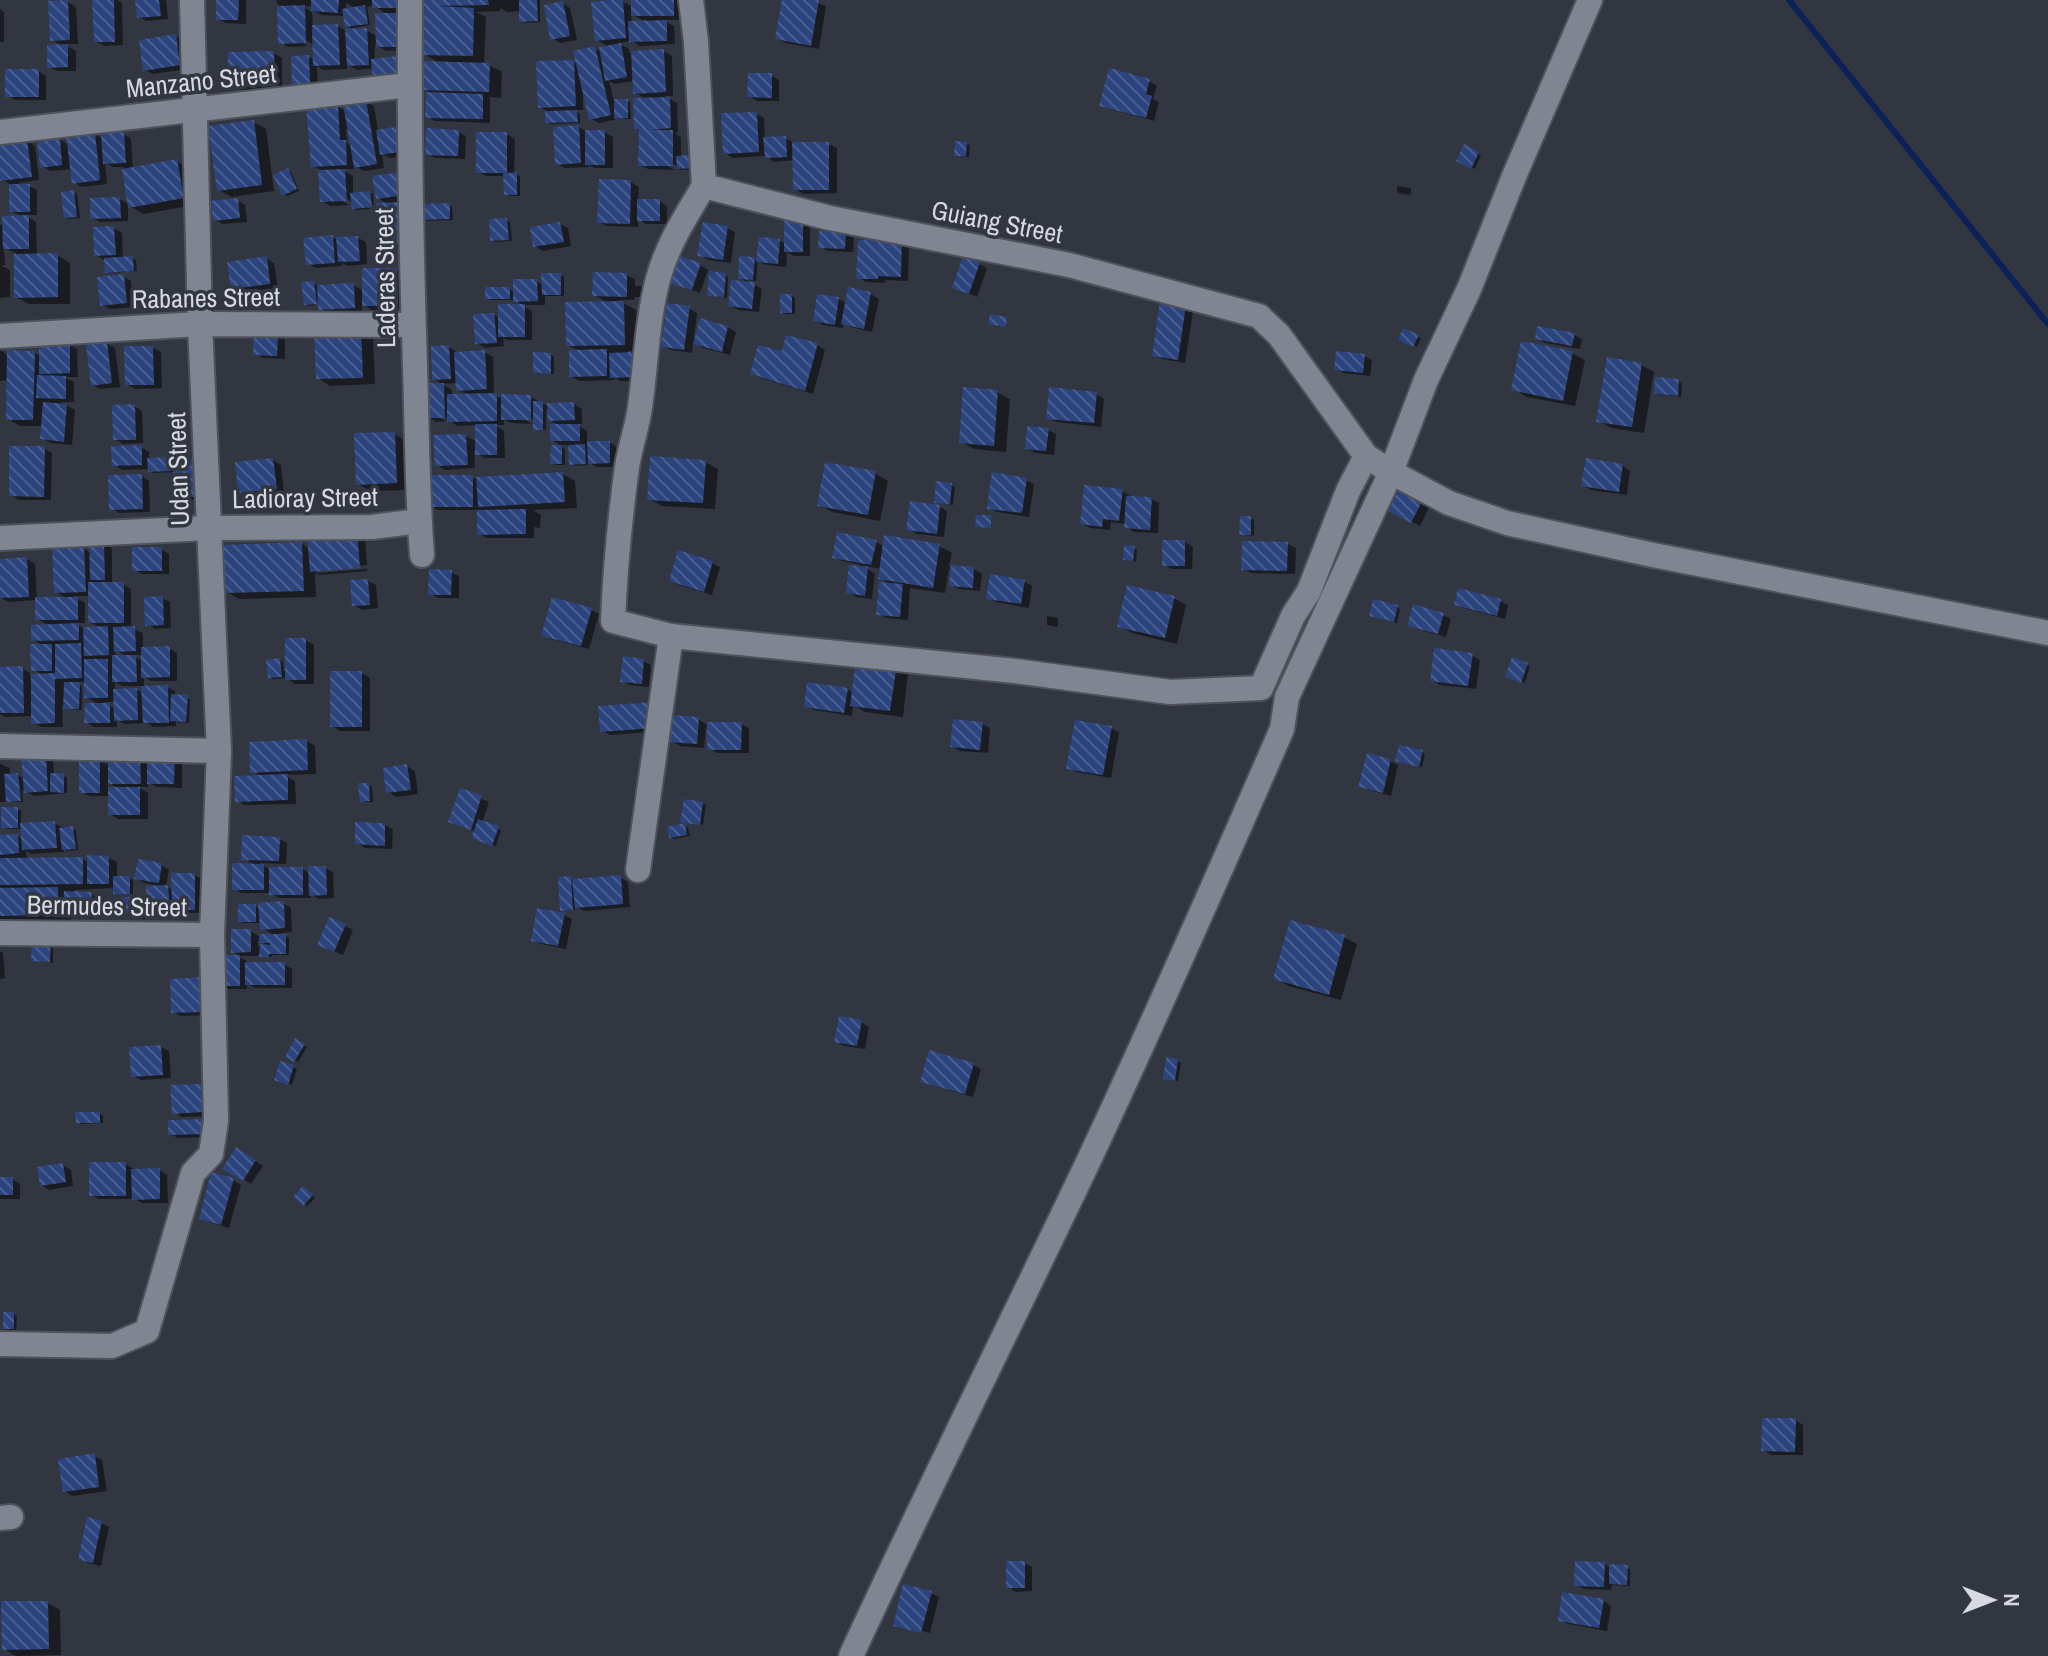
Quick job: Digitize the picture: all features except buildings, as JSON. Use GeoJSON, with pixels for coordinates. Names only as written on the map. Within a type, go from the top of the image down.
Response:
{"type":"FeatureCollection","features":[{"type":"Feature","properties":{"kind":"street","name":"Udan Street"},"geometry":{"type":"LineString","coordinates":[[0,1344],[112,1346],[147,1331],[193,1173],[211,1154],[216,1121],[212,935],[219,751],[200,324],[192,0]]}},
{"type":"Feature","properties":{"kind":"street","name":"Laderas Street"},"geometry":{"type":"LineString","coordinates":[[410,0],[413,325],[422,555]]}},
{"type":"Feature","properties":{"kind":"street"},"geometry":{"type":"LineString","coordinates":[[691,0],[704,186],[677,230],[651,311],[640,404],[628,464],[615,574],[613,621],[671,636],[1015,671],[1170,692],[1261,688],[1287,697]]}},
{"type":"Feature","properties":{"kind":"street"},"geometry":{"type":"LineString","coordinates":[[851,1656],[1188,946],[1282,729],[1287,697],[1391,472],[1426,380],[1469,289],[1590,0]]}},
{"type":"Feature","properties":{"kind":"street","name":"Manzano Street"},"geometry":{"type":"LineString","coordinates":[[0,132],[409,85]]}},
{"type":"Feature","properties":{"kind":"street","name":"Guiang Street"},"geometry":{"type":"LineString","coordinates":[[704,186],[830,218],[1069,265],[1259,316],[1279,335],[1366,456],[1449,503],[1507,523],[2048,633]]}},
{"type":"Feature","properties":{"kind":"street","name":"Rabanes Street"},"geometry":{"type":"LineString","coordinates":[[0,336],[200,324],[413,325]]}},
{"type":"Feature","properties":{"kind":"street"},"geometry":{"type":"LineString","coordinates":[[1261,688],[1293,616],[1309,591],[1348,491],[1366,456]]}},
{"type":"Feature","properties":{"kind":"street","name":"Ladioray Street"},"geometry":{"type":"LineString","coordinates":[[0,538],[208,528],[372,527],[419,521]]}},
{"type":"Feature","properties":{"kind":"street"},"geometry":{"type":"LineString","coordinates":[[638,870],[671,636]]}},
{"type":"Feature","properties":{"kind":"street"},"geometry":{"type":"LineString","coordinates":[[0,746],[219,751]]}},
{"type":"Feature","properties":{"kind":"street","name":"Bermudes Street"},"geometry":{"type":"LineString","coordinates":[[0,933],[212,935]]}},
{"type":"Feature","properties":{"kind":"waterway"},"geometry":{"type":"LineString","coordinates":[[1789,0],[2048,324]]}}]}
